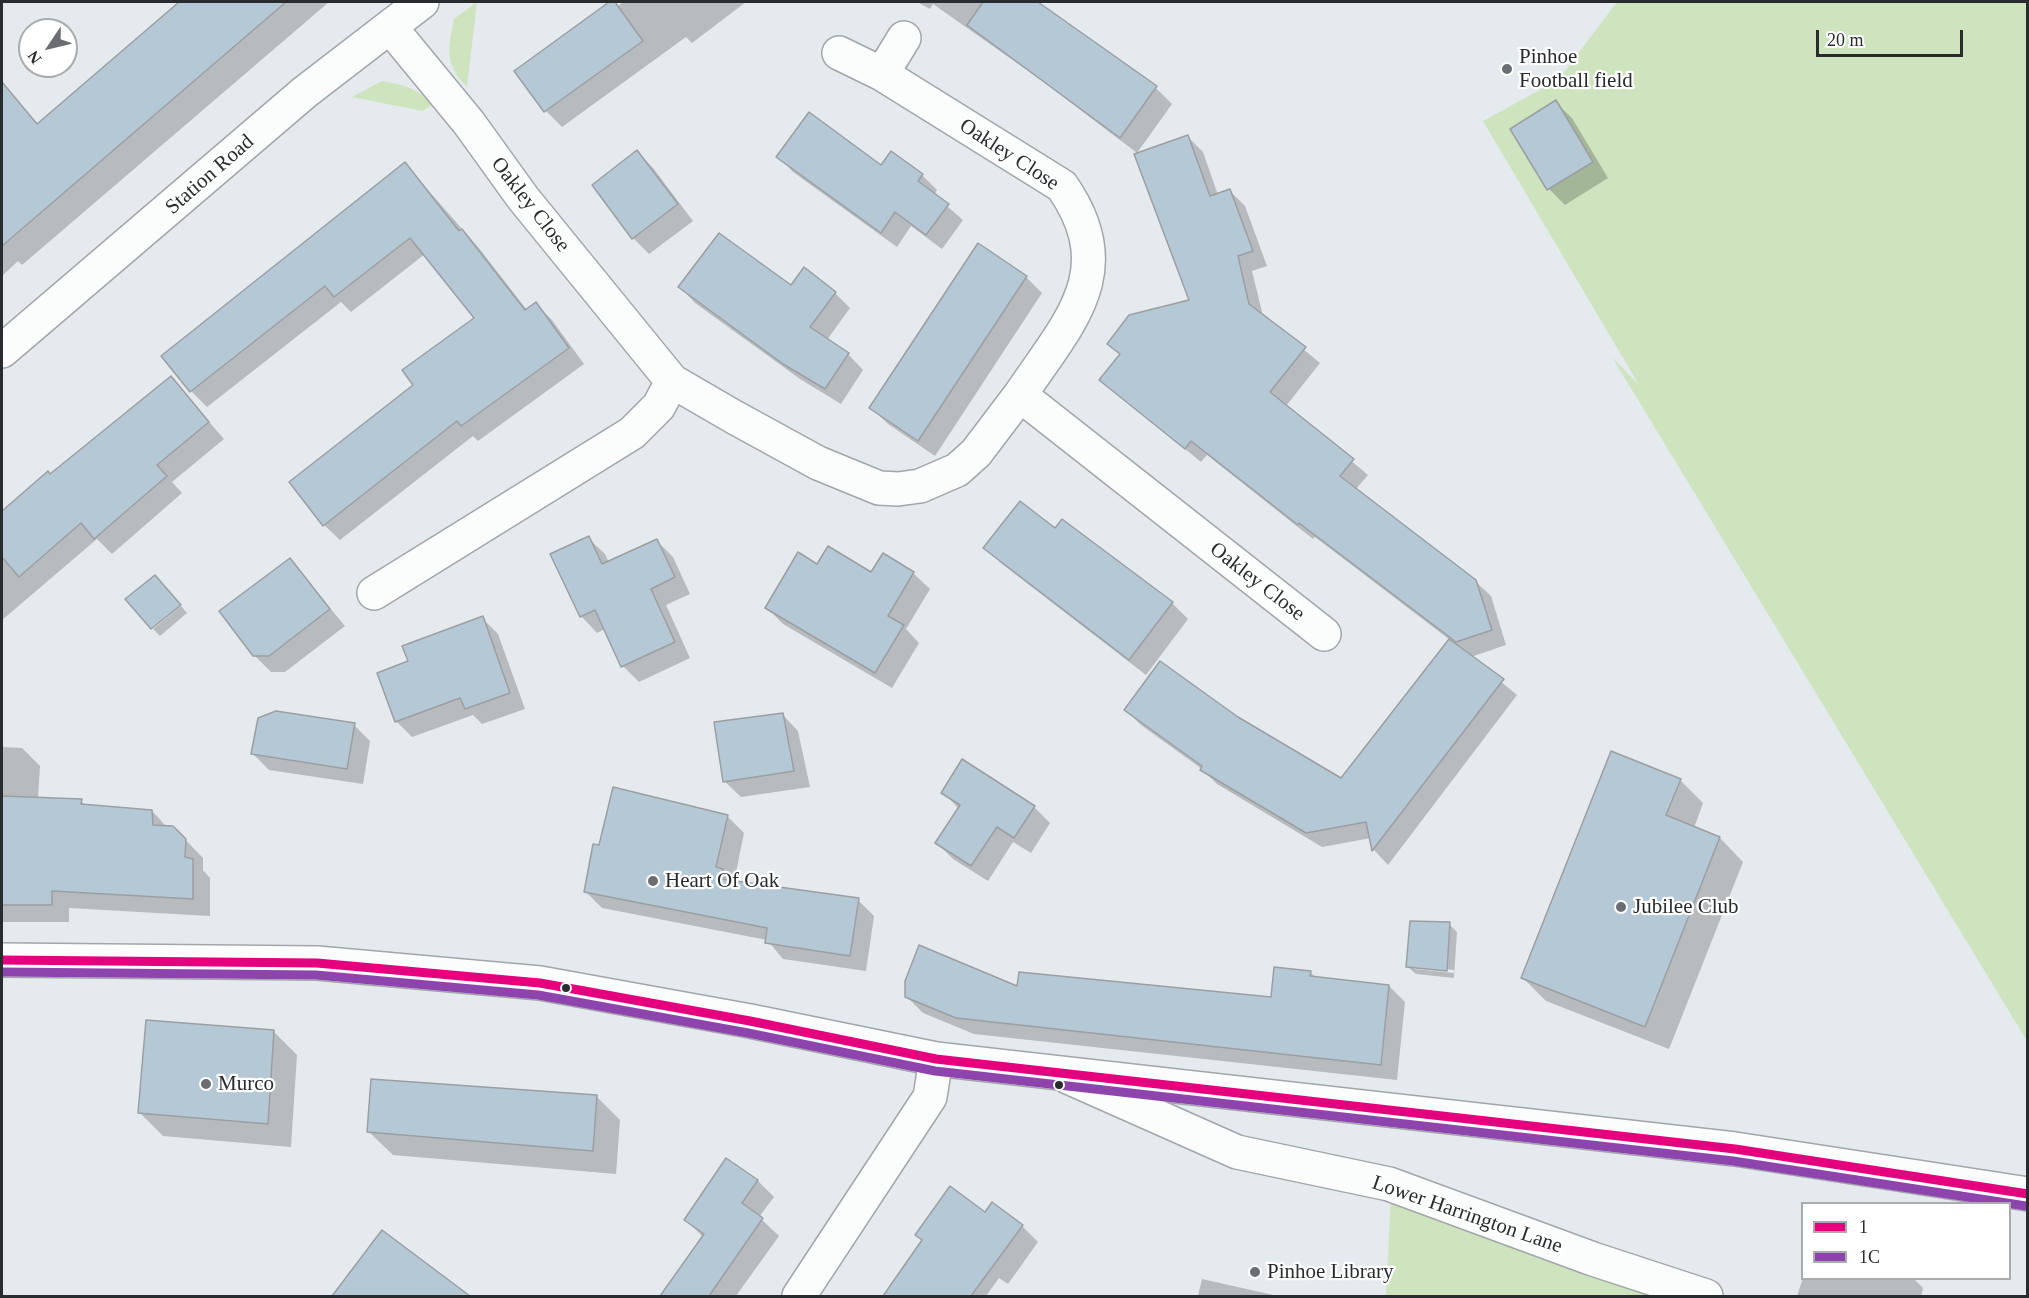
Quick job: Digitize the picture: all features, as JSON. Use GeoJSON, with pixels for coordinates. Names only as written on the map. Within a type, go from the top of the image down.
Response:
{"type":"FeatureCollection","features":[{"type":"Feature","properties":{"kind":"street","name":"Station Road"},"geometry":{"type":"LineString","coordinates":[[2,351],[305,92],[422,2]]}},
{"type":"Feature","properties":{"kind":"street","name":"Oakley Close"},"geometry":{"type":"LineString","coordinates":[[390,27],[469,123],[523,198],[672,381],[818,463],[879,488],[898,489],[920,486],[957,470],[976,453],[1020,395],[1080,305],[1088,276],[1089,247],[1079,211],[1062,186],[882,74],[839,53]]}},
{"type":"Feature","properties":{"kind":"street"},"geometry":{"type":"LineString","coordinates":[[882,74],[904,38]]}},
{"type":"Feature","properties":{"kind":"street"},"geometry":{"type":"LineString","coordinates":[[374,593],[632,433],[659,406],[672,381]]}},
{"type":"Feature","properties":{"kind":"street","name":"Oakley Close"},"geometry":{"type":"LineString","coordinates":[[1020,395],[1324,634]]}},
{"type":"Feature","properties":{"kind":"street"},"geometry":{"type":"LineString","coordinates":[[2,960],[317,963],[540,983],[750,1021],[936,1059],[1735,1149],[2022,1193]]}},
{"type":"Feature","properties":{"kind":"street"},"geometry":{"type":"LineString","coordinates":[[799,1296],[930,1097],[936,1059]]}},
{"type":"Feature","properties":{"kind":"street","name":"Lower Harrington Lane"},"geometry":{"type":"LineString","coordinates":[[1060,1073],[1237,1152],[1389,1184],[1593,1259],[1706,1296]]}},
{"type":"Feature","properties":{"kind":"green space"},"geometry":{"type":"Polygon","coordinates":[[[477,2],[467,87],[454,71],[451,63],[450,39],[454,19],[477,2]]]}},
{"type":"Feature","properties":{"kind":"green space"},"geometry":{"type":"Polygon","coordinates":[[[1617,2],[2027,2],[2027,1041],[1612,357],[1639,385],[1483,121],[1558,80],[1617,2]]]}},
{"type":"Feature","properties":{"kind":"green space"},"geometry":{"type":"Polygon","coordinates":[[[382,81],[410,88],[422,94],[433,104],[423,111],[352,97],[382,81]]]}},
{"type":"Feature","properties":{"kind":"green space"},"geometry":{"type":"Polygon","coordinates":[[[1391,1194],[1687,1296],[1386,1296],[1391,1194]]]}},
{"type":"Feature","properties":{"kind":"building"},"geometry":{"type":"Polygon","coordinates":[[[179,2],[286,2],[2,246],[2,82],[37,124],[179,2]]]}},
{"type":"Feature","properties":{"kind":"building"},"geometry":{"type":"Polygon","coordinates":[[[609,2],[615,2],[643,41],[544,112],[514,71],[609,2]]]}},
{"type":"Feature","properties":{"kind":"building"},"geometry":{"type":"Polygon","coordinates":[[[983,2],[1038,2],[1157,86],[1120,138],[967,25],[983,2]]]}},
{"type":"Feature","properties":{"kind":"building"},"geometry":{"type":"Polygon","coordinates":[[[1556,100],[1593,162],[1547,190],[1510,129],[1556,100]]]}},
{"type":"Feature","properties":{"kind":"building"},"geometry":{"type":"Polygon","coordinates":[[[809,112],[881,165],[891,151],[923,174],[918,181],[949,204],[926,235],[895,212],[881,233],[776,157],[809,112]]]}},
{"type":"Feature","properties":{"kind":"building"},"geometry":{"type":"Polygon","coordinates":[[[1188,135],[1210,196],[1230,189],[1253,251],[1238,256],[1249,304],[1306,347],[1270,392],[1354,459],[1340,476],[1476,580],[1492,630],[1456,642],[1299,523],[1298,525],[1191,441],[1185,449],[1099,380],[1120,354],[1107,344],[1129,315],[1189,300],[1134,154],[1188,135]]]}},
{"type":"Feature","properties":{"kind":"building"},"geometry":{"type":"Polygon","coordinates":[[[637,150],[678,204],[632,239],[592,185],[637,150]]]}},
{"type":"Feature","properties":{"kind":"building"},"geometry":{"type":"Polygon","coordinates":[[[405,162],[459,231],[462,229],[525,310],[536,302],[569,348],[461,426],[457,421],[323,526],[289,482],[413,385],[402,370],[474,318],[410,238],[334,297],[325,286],[190,392],[161,356],[405,162]]]}},
{"type":"Feature","properties":{"kind":"building"},"geometry":{"type":"Polygon","coordinates":[[[719,233],[791,285],[804,267],[836,292],[810,327],[849,353],[825,389],[783,364],[678,287],[719,233]]]}},
{"type":"Feature","properties":{"kind":"building"},"geometry":{"type":"Polygon","coordinates":[[[978,243],[1027,276],[918,441],[869,408],[978,243]]]}},
{"type":"Feature","properties":{"kind":"building"},"geometry":{"type":"Polygon","coordinates":[[[171,376],[209,422],[157,465],[167,476],[94,539],[81,523],[19,577],[2,557],[2,511],[48,471],[50,474],[171,376]]]}},
{"type":"Feature","properties":{"kind":"building"},"geometry":{"type":"Polygon","coordinates":[[[1020,501],[1055,528],[1062,519],[1173,602],[1129,660],[983,548],[1020,501]]]}},
{"type":"Feature","properties":{"kind":"building"},"geometry":{"type":"Polygon","coordinates":[[[589,536],[602,564],[657,539],[675,577],[651,589],[675,642],[621,667],[595,610],[580,617],[550,554],[589,536]]]}},
{"type":"Feature","properties":{"kind":"building"},"geometry":{"type":"Polygon","coordinates":[[[828,546],[871,572],[883,553],[914,572],[888,616],[904,625],[875,673],[765,608],[798,552],[817,564],[828,546]]]}},
{"type":"Feature","properties":{"kind":"building"},"geometry":{"type":"Polygon","coordinates":[[[290,558],[330,609],[269,656],[253,656],[219,611],[290,558]]]}},
{"type":"Feature","properties":{"kind":"building"},"geometry":{"type":"Polygon","coordinates":[[[155,575],[181,605],[151,629],[125,599],[155,575]]]}},
{"type":"Feature","properties":{"kind":"building"},"geometry":{"type":"Polygon","coordinates":[[[483,616],[510,693],[465,709],[460,698],[395,722],[377,673],[408,661],[402,646],[483,616]]]}},
{"type":"Feature","properties":{"kind":"building"},"geometry":{"type":"Polygon","coordinates":[[[1449,639],[1504,679],[1372,851],[1366,822],[1306,833],[1200,770],[1202,766],[1124,710],[1160,661],[1238,717],[1341,778],[1449,639]]]}},
{"type":"Feature","properties":{"kind":"building"},"geometry":{"type":"Polygon","coordinates":[[[276,711],[355,723],[347,769],[251,754],[258,718],[276,711]]]}},
{"type":"Feature","properties":{"kind":"building"},"geometry":{"type":"Polygon","coordinates":[[[783,713],[794,771],[723,782],[714,722],[783,713]]]}},
{"type":"Feature","properties":{"kind":"building","name":"Jubilee Club"},"geometry":{"type":"Polygon","coordinates":[[[1611,751],[1681,779],[1666,815],[1720,837],[1645,1027],[1521,978],[1611,751]]]}},
{"type":"Feature","properties":{"kind":"building"},"geometry":{"type":"Polygon","coordinates":[[[962,759],[1035,806],[1014,838],[997,827],[971,866],[935,843],[960,805],[941,793],[962,759]]]}},
{"type":"Feature","properties":{"kind":"building"},"geometry":{"type":"Polygon","coordinates":[[[613,787],[728,815],[716,867],[723,869],[721,879],[859,898],[850,956],[765,943],[767,928],[584,892],[593,844],[599,845],[613,787]]]}},
{"type":"Feature","properties":{"kind":"building"},"geometry":{"type":"Polygon","coordinates":[[[2,796],[82,799],[81,804],[152,810],[153,825],[173,826],[186,839],[185,857],[193,859],[193,899],[52,891],[52,905],[2,905],[2,796]]]}},
{"type":"Feature","properties":{"kind":"building"},"geometry":{"type":"Polygon","coordinates":[[[1410,921],[1450,922],[1447,971],[1406,967],[1410,921]]]}},
{"type":"Feature","properties":{"kind":"building"},"geometry":{"type":"Polygon","coordinates":[[[919,945],[1017,986],[1019,972],[1271,997],[1274,967],[1311,971],[1310,976],[1389,985],[1381,1065],[956,1018],[905,997],[905,981],[919,945]]]}},
{"type":"Feature","properties":{"kind":"building"},"geometry":{"type":"Polygon","coordinates":[[[146,1020],[274,1030],[268,1124],[138,1113],[146,1020]]]}},
{"type":"Feature","properties":{"kind":"building"},"geometry":{"type":"Polygon","coordinates":[[[371,1079],[597,1095],[593,1151],[367,1132],[371,1079]]]}},
{"type":"Feature","properties":{"kind":"building"},"geometry":{"type":"Polygon","coordinates":[[[726,1158],[758,1180],[742,1203],[763,1218],[709,1296],[660,1296],[704,1234],[684,1220],[726,1158]]]}},
{"type":"Feature","properties":{"kind":"building"},"geometry":{"type":"Polygon","coordinates":[[[950,1186],[985,1212],[992,1202],[1023,1225],[971,1296],[883,1296],[922,1240],[915,1235],[950,1186]]]}},
{"type":"Feature","properties":{"kind":"building"},"geometry":{"type":"Polygon","coordinates":[[[382,1230],[470,1296],[332,1296],[382,1230]]]}},
{"type":"Feature","properties":{"kind":"transit line","name":"1"},"geometry":{"type":"LineString","coordinates":[[2,960],[317,963],[540,983],[750,1021],[936,1059],[1735,1149],[2028,1194]]}},
{"type":"Feature","properties":{"kind":"transit line","name":"1C"},"geometry":{"type":"LineString","coordinates":[[2,972],[316,975],[538,995],[748,1033],[935,1071],[1733,1161],[2000,1202]]}},
{"type":"Feature","properties":{"kind":"transit line","name":"1C"},"geometry":{"type":"LineString","coordinates":[[2011,1204],[2026,1206]]}},
{"type":"Feature","properties":{"kind":"place","name":"Pinhoe Football field"},"geometry":{"type":"Point","coordinates":[1507,69]}},
{"type":"Feature","properties":{"kind":"place","name":"Heart Of Oak"},"geometry":{"type":"Point","coordinates":[653,881]}},
{"type":"Feature","properties":{"kind":"place","name":"Jubilee Club"},"geometry":{"type":"Point","coordinates":[1621,907]}},
{"type":"Feature","properties":{"kind":"place","name":"Murco"},"geometry":{"type":"Point","coordinates":[206,1084]}},
{"type":"Feature","properties":{"kind":"place","name":"Pinhoe Library"},"geometry":{"type":"Point","coordinates":[1255,1272]}}]}
